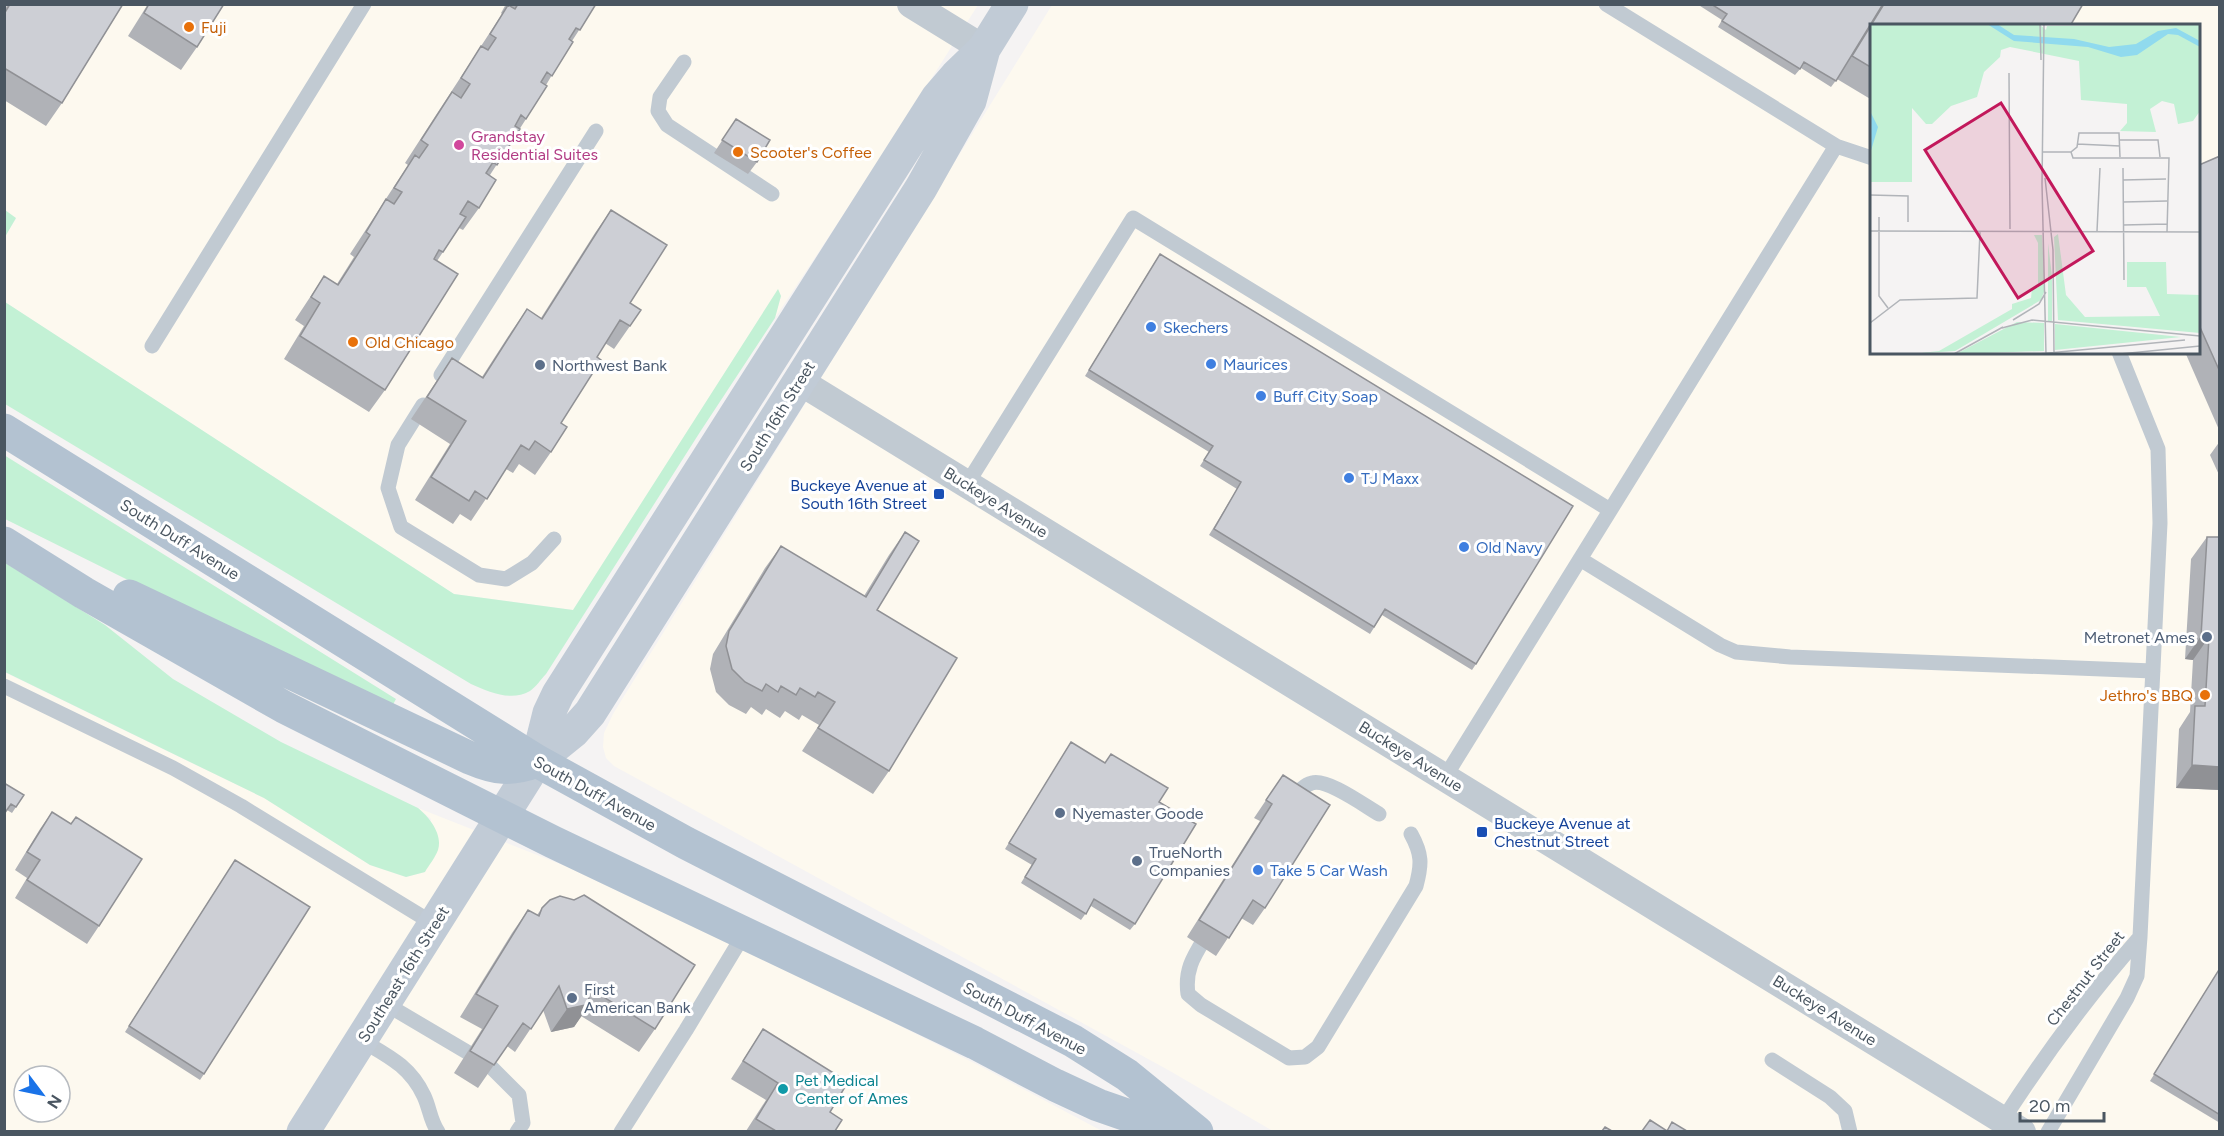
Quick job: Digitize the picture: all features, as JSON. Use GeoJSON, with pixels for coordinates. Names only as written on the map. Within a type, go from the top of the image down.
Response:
{"type":"FeatureCollection","features":[{"type":"Feature","properties":{"kind":"main road","name":"South 16th Street"},"geometry":{"type":"LineString","coordinates":[[503,816],[537,761],[549,713],[558,694],[938,98],[956,76],[984,49],[1012,4]]}},
{"type":"Feature","properties":{"kind":"main road","name":"South 16th Street"},"geometry":{"type":"LineString","coordinates":[[537,761],[573,732],[590,713],[921,188],[970,101],[984,49]]}},
{"type":"Feature","properties":{"kind":"main road","name":"South Duff Avenue"},"geometry":{"type":"LineString","coordinates":[[4,430],[537,761],[686,843],[1073,1041],[1127,1075],[1197,1131]]}},
{"type":"Feature","properties":{"kind":"main road"},"geometry":{"type":"LineString","coordinates":[[6,544],[144,602],[470,758],[504,769],[522,767],[537,761]]}},
{"type":"Feature","properties":{"kind":"main road"},"geometry":{"type":"LineString","coordinates":[[6,544],[84,593],[284,707],[744,934],[975,1043],[1076,1095],[1176,1131]]}},
{"type":"Feature","properties":{"kind":"main road","name":"Southeast 16th Street"},"geometry":{"type":"LineString","coordinates":[[303,1131],[503,816]]}},
{"type":"Feature","properties":{"kind":"street"},"geometry":{"type":"LineString","coordinates":[[911,4],[984,49]]}},
{"type":"Feature","properties":{"kind":"street","name":"Buckeye Avenue"},"geometry":{"type":"LineString","coordinates":[[799,381],[1445,777],[2007,1128]]}},
{"type":"Feature","properties":{"kind":"lane"},"geometry":{"type":"LineString","coordinates":[[152,346],[364,4]]}},
{"type":"Feature","properties":{"kind":"lane"},"geometry":{"type":"LineString","coordinates":[[1606,4],[1836,146],[1870,157]]}},
{"type":"Feature","properties":{"kind":"lane"},"geometry":{"type":"LineString","coordinates":[[684,62],[660,97],[658,111],[667,125],[772,194]]}},
{"type":"Feature","properties":{"kind":"lane"},"geometry":{"type":"LineString","coordinates":[[554,539],[532,563],[506,579],[479,575],[401,526],[388,488],[398,445],[596,131]]}},
{"type":"Feature","properties":{"kind":"lane"},"geometry":{"type":"LineString","coordinates":[[1445,777],[1836,146]]}},
{"type":"Feature","properties":{"kind":"lane"},"geometry":{"type":"LineString","coordinates":[[967,484],[1133,218],[1610,510]]}},
{"type":"Feature","properties":{"kind":"lane"},"geometry":{"type":"LineString","coordinates":[[2120,354],[2158,449],[2160,523],[2140,938]]}},
{"type":"Feature","properties":{"kind":"lane"},"geometry":{"type":"LineString","coordinates":[[1580,559],[1720,645],[1736,652],[1790,657],[2153,671]]}},
{"type":"Feature","properties":{"kind":"lane"},"geometry":{"type":"LineString","coordinates":[[4,687],[173,768],[241,806],[434,924]]}},
{"type":"Feature","properties":{"kind":"lane"},"geometry":{"type":"LineString","coordinates":[[1285,810],[1305,786],[1314,782],[1333,787],[1379,814]]}},
{"type":"Feature","properties":{"kind":"lane"},"geometry":{"type":"LineString","coordinates":[[1217,919],[1193,959],[1186,979],[1188,994],[1201,1005],[1289,1058],[1305,1057],[1318,1047],[1416,886],[1421,867],[1419,849],[1411,834]]}},
{"type":"Feature","properties":{"kind":"lane"},"geometry":{"type":"LineString","coordinates":[[621,1131],[744,934]]}},
{"type":"Feature","properties":{"kind":"lane","name":"Chestnut Street"},"geometry":{"type":"LineString","coordinates":[[2007,1128],[2023,1089],[2110,971],[2140,938]]}},
{"type":"Feature","properties":{"kind":"lane","name":"Chestnut Street"},"geometry":{"type":"LineString","coordinates":[[2048,1131],[2127,998],[2137,976],[2140,938]]}},
{"type":"Feature","properties":{"kind":"lane"},"geometry":{"type":"LineString","coordinates":[[384,1003],[467,1052]]}},
{"type":"Feature","properties":{"kind":"lane"},"geometry":{"type":"LineString","coordinates":[[361,1040],[399,1062],[418,1084],[427,1103],[430,1120],[438,1131]]}},
{"type":"Feature","properties":{"kind":"lane"},"geometry":{"type":"LineString","coordinates":[[1772,1059],[1830,1097],[1845,1111],[1850,1131]]}},
{"type":"Feature","properties":{"kind":"lane"},"geometry":{"type":"LineString","coordinates":[[492,1068],[519,1095],[523,1123],[517,1131]]}},
{"type":"Feature","properties":{"kind":"shaded area"},"geometry":{"type":"Polygon","coordinates":[[[5,5],[978,5],[775,318],[781,296],[778,290],[573,610],[454,594],[5,302],[4,237],[16,219],[5,210],[5,5]]]}},
{"type":"Feature","properties":{"kind":"shaded area"},"geometry":{"type":"Polygon","coordinates":[[[1052,5],[2219,5],[2219,1131],[1273,1131],[1170,1071],[614,766],[606,758],[603,747],[604,733],[613,714],[1052,5]]]}},
{"type":"Feature","properties":{"kind":"shaded area"},"geometry":{"type":"Polygon","coordinates":[[[4,672],[264,798],[370,865],[406,877],[425,872],[431,819],[418,808],[565,866],[846,999],[980,1066],[1102,1131],[5,1131],[4,672]]]}},
{"type":"Feature","properties":{"kind":"green space"},"geometry":{"type":"Polygon","coordinates":[[[5,210],[16,218],[5,237],[5,210]]]}},
{"type":"Feature","properties":{"kind":"green space"},"geometry":{"type":"Polygon","coordinates":[[[778,289],[781,296],[775,318],[546,674],[530,691],[515,696],[500,695],[471,684],[5,404],[5,302],[454,594],[573,610],[778,289]]]}},
{"type":"Feature","properties":{"kind":"green space"},"geometry":{"type":"Polygon","coordinates":[[[4,455],[396,699],[390,710],[5,519],[4,455]]]}},
{"type":"Feature","properties":{"kind":"green space"},"geometry":{"type":"Polygon","coordinates":[[[4,562],[105,625],[173,679],[281,742],[418,808],[430,821],[439,838],[438,850],[425,872],[406,877],[370,865],[264,798],[5,672],[4,562]]]}},
{"type":"Feature","properties":{"kind":"building"},"geometry":{"type":"Polygon","coordinates":[[[10,4],[123,4],[62,103],[4,68],[4,14],[10,4]]]}},
{"type":"Feature","properties":{"kind":"building"},"geometry":{"type":"Polygon","coordinates":[[[149,4],[224,4],[197,47],[144,13],[149,4]]]}},
{"type":"Feature","properties":{"kind":"building","name":"Grandstay Residential Suites"},"geometry":{"type":"Polygon","coordinates":[[[518,4],[596,4],[580,30],[576,28],[569,39],[573,42],[552,76],[547,72],[541,82],[547,86],[526,119],[521,115],[515,126],[520,129],[497,165],[493,162],[486,173],[496,180],[479,208],[468,201],[460,214],[466,217],[443,252],[439,250],[434,259],[458,274],[385,390],[300,336],[320,303],[311,297],[324,276],[338,285],[370,235],[366,232],[386,199],[394,204],[402,192],[394,188],[415,155],[419,158],[428,145],[421,140],[452,92],[461,98],[470,84],[461,78],[481,46],[488,50],[496,38],[490,34],[508,5],[515,9],[518,4]]]}},
{"type":"Feature","properties":{"kind":"building"},"geometry":{"type":"Polygon","coordinates":[[[1711,4],[1883,4],[1836,81],[1804,62],[1800,69],[1722,21],[1727,14],[1711,4]]]}},
{"type":"Feature","properties":{"kind":"building"},"geometry":{"type":"Polygon","coordinates":[[[1884,4],[2083,4],[2071,24],[1872,24],[1884,4]]]}},
{"type":"Feature","properties":{"kind":"building"},"geometry":{"type":"Polygon","coordinates":[[[1870,27],[1870,67],[1852,56],[1870,27]]]}},
{"type":"Feature","properties":{"kind":"building"},"geometry":{"type":"Polygon","coordinates":[[[736,119],[770,140],[757,162],[722,140],[736,119]]]}},
{"type":"Feature","properties":{"kind":"building"},"geometry":{"type":"Polygon","coordinates":[[[2220,156],[2220,372],[2200,327],[2200,165],[2220,156]]]}},
{"type":"Feature","properties":{"kind":"building","name":"Northwest Bank"},"geometry":{"type":"Polygon","coordinates":[[[611,210],[667,245],[630,303],[641,310],[630,326],[620,320],[597,357],[601,360],[561,423],[567,427],[551,452],[535,441],[529,450],[521,445],[487,499],[475,491],[469,501],[431,477],[466,421],[427,397],[452,358],[483,378],[527,309],[542,319],[611,210]]]}},
{"type":"Feature","properties":{"kind":"building"},"geometry":{"type":"Polygon","coordinates":[[[1160,254],[1573,506],[1476,664],[1385,609],[1374,627],[1214,529],[1241,482],[1204,460],[1213,446],[1089,370],[1160,254]]]}},
{"type":"Feature","properties":{"kind":"building"},"geometry":{"type":"Polygon","coordinates":[[[905,532],[919,541],[877,610],[957,658],[889,771],[818,728],[835,702],[818,692],[815,697],[800,688],[796,695],[781,686],[778,692],[766,684],[762,691],[745,682],[732,669],[726,646],[729,631],[781,546],[866,597],[905,532]]]}},
{"type":"Feature","properties":{"kind":"building"},"geometry":{"type":"Polygon","coordinates":[[[2207,537],[2220,537],[2220,767],[2192,765],[2195,706],[2205,706],[2209,637],[2201,636],[2207,537]]]}},
{"type":"Feature","properties":{"kind":"building"},"geometry":{"type":"Polygon","coordinates":[[[1071,742],[1105,763],[1111,754],[1168,788],[1159,802],[1196,824],[1135,924],[1094,899],[1086,914],[1025,877],[1036,859],[1009,843],[1071,742]]]}},
{"type":"Feature","properties":{"kind":"building","name":"Take 5 Car Wash"},"geometry":{"type":"Polygon","coordinates":[[[1283,775],[1330,805],[1265,908],[1253,900],[1229,938],[1199,920],[1272,804],[1266,800],[1283,775]]]}},
{"type":"Feature","properties":{"kind":"building"},"geometry":{"type":"Polygon","coordinates":[[[4,783],[24,795],[16,807],[11,804],[4,814],[4,783]]]}},
{"type":"Feature","properties":{"kind":"building"},"geometry":{"type":"Polygon","coordinates":[[[52,812],[71,824],[76,817],[142,859],[99,926],[27,880],[40,860],[27,852],[52,812]]]}},
{"type":"Feature","properties":{"kind":"building"},"geometry":{"type":"Polygon","coordinates":[[[235,860],[310,907],[204,1074],[129,1026],[235,860]]]}},
{"type":"Feature","properties":{"kind":"building","name":"First American Bank"},"geometry":{"type":"Polygon","coordinates":[[[584,895],[695,965],[655,1029],[586,986],[590,1004],[567,1009],[559,986],[531,1029],[523,1023],[494,1065],[470,1051],[498,1006],[476,994],[528,910],[539,916],[542,908],[550,900],[560,896],[574,900],[584,895]]]}},
{"type":"Feature","properties":{"kind":"building"},"geometry":{"type":"Polygon","coordinates":[[[2220,968],[2220,1115],[2154,1074],[2220,968]]]}},
{"type":"Feature","properties":{"kind":"building"},"geometry":{"type":"Polygon","coordinates":[[[763,1029],[848,1082],[830,1112],[842,1120],[835,1131],[776,1131],[756,1119],[778,1083],[743,1061],[763,1029]]]}},
{"type":"Feature","properties":{"kind":"building"},"geometry":{"type":"Polygon","coordinates":[[[1650,1120],[1667,1131],[1642,1131],[1650,1120]]]}},
{"type":"Feature","properties":{"kind":"building"},"geometry":{"type":"Polygon","coordinates":[[[1672,1122],[1687,1131],[1667,1131],[1672,1122]]]}},
{"type":"Feature","properties":{"kind":"place","name":"Fuji"},"geometry":{"type":"Point","coordinates":[189,27]}},
{"type":"Feature","properties":{"kind":"place","name":"Grandstay Residential Suites"},"geometry":{"type":"Point","coordinates":[459,145]}},
{"type":"Feature","properties":{"kind":"place","name":"Scooter's Coffee"},"geometry":{"type":"Point","coordinates":[738,152]}},
{"type":"Feature","properties":{"kind":"place","name":"Skechers"},"geometry":{"type":"Point","coordinates":[1151,327]}},
{"type":"Feature","properties":{"kind":"place","name":"Old Chicago"},"geometry":{"type":"Point","coordinates":[353,342]}},
{"type":"Feature","properties":{"kind":"place","name":"Maurices"},"geometry":{"type":"Point","coordinates":[1211,364]}},
{"type":"Feature","properties":{"kind":"place","name":"Northwest Bank"},"geometry":{"type":"Point","coordinates":[540,365]}},
{"type":"Feature","properties":{"kind":"place","name":"Buff City Soap"},"geometry":{"type":"Point","coordinates":[1261,396]}},
{"type":"Feature","properties":{"kind":"place","name":"TJ Maxx"},"geometry":{"type":"Point","coordinates":[1349,478]}},
{"type":"Feature","properties":{"kind":"place","name":"Buckeye Avenue at South 16th Street"},"geometry":{"type":"Point","coordinates":[939,494]}},
{"type":"Feature","properties":{"kind":"place","name":"Old Navy"},"geometry":{"type":"Point","coordinates":[1464,547]}},
{"type":"Feature","properties":{"kind":"place","name":"Metronet Ames"},"geometry":{"type":"Point","coordinates":[2207,637]}},
{"type":"Feature","properties":{"kind":"place","name":"Jethro's BBQ"},"geometry":{"type":"Point","coordinates":[2205,695]}},
{"type":"Feature","properties":{"kind":"place","name":"Nyemaster Goode"},"geometry":{"type":"Point","coordinates":[1060,813]}},
{"type":"Feature","properties":{"kind":"place","name":"Buckeye Avenue at Chestnut Street"},"geometry":{"type":"Point","coordinates":[1482,832]}},
{"type":"Feature","properties":{"kind":"place","name":"TrueNorth Companies"},"geometry":{"type":"Point","coordinates":[1137,861]}},
{"type":"Feature","properties":{"kind":"place","name":"Take 5 Car Wash"},"geometry":{"type":"Point","coordinates":[1258,870]}},
{"type":"Feature","properties":{"kind":"place","name":"First American Bank"},"geometry":{"type":"Point","coordinates":[572,998]}},
{"type":"Feature","properties":{"kind":"place","name":"Pet Medical Center of Ames"},"geometry":{"type":"Point","coordinates":[783,1089]}}]}
